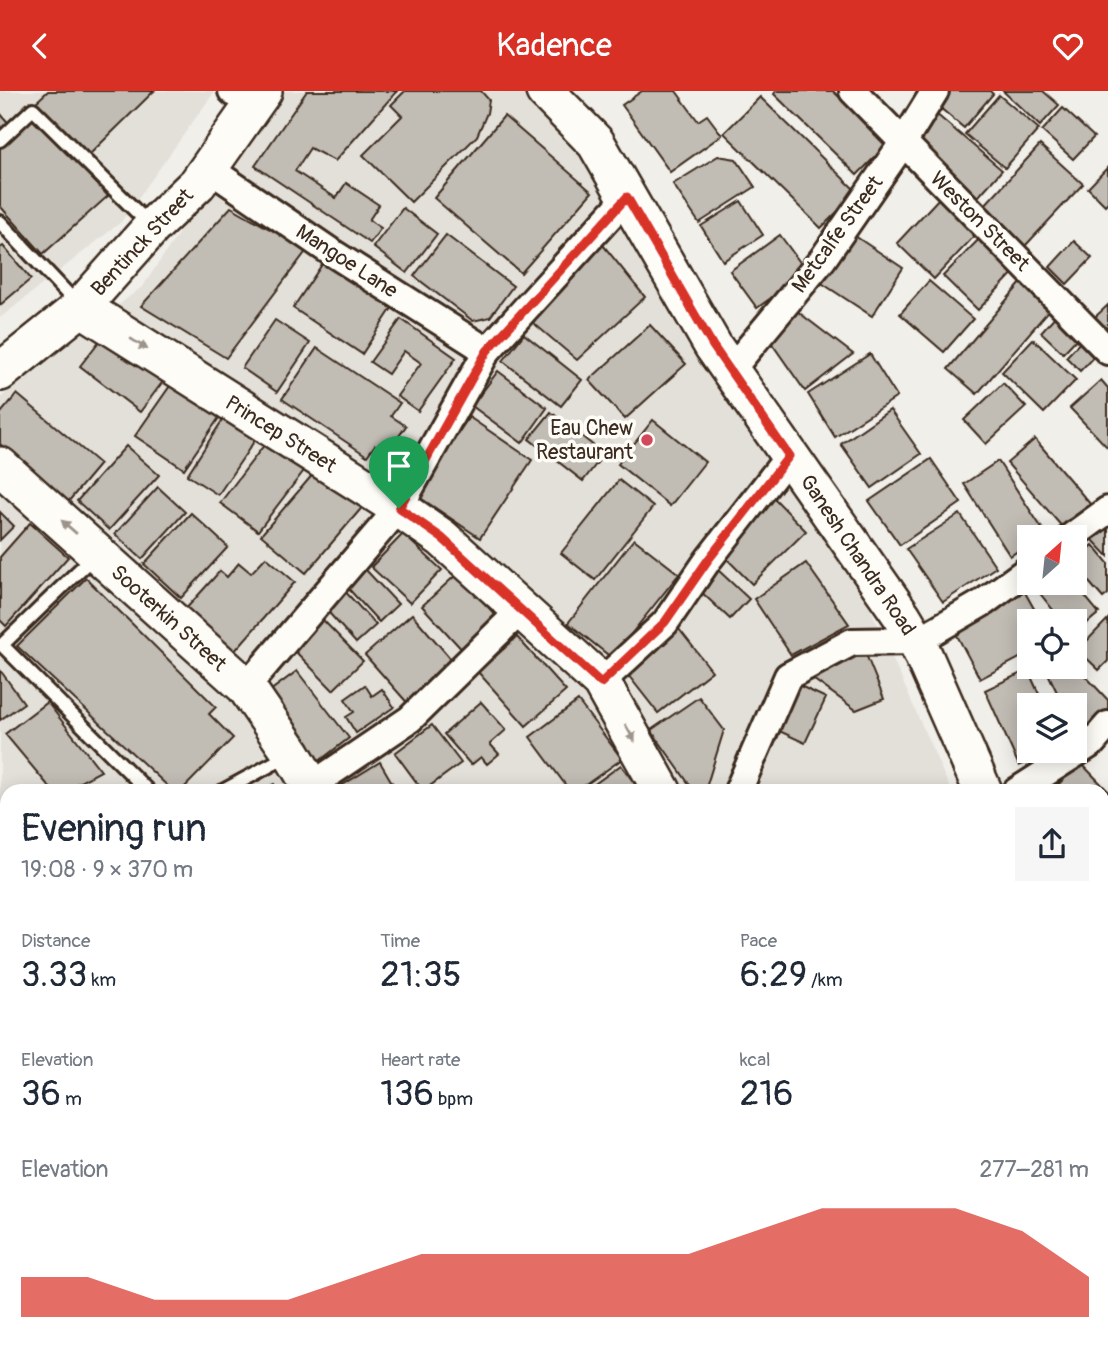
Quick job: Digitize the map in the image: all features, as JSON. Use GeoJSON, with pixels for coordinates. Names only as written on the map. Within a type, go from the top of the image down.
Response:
{"type":"FeatureCollection","features":[{"type":"Feature","properties":{"kind":"street","name":"Ganesh Chandra Road"},"geometry":{"type":"LineString","coordinates":[[544,91],[596,143],[713,346],[902,615],[980,784]]}},
{"type":"Feature","properties":{"kind":"street","name":"Weston Street"},"geometry":{"type":"LineString","coordinates":[[853,91],[1108,351]]}},
{"type":"Feature","properties":{"kind":"street","name":"Metcalfe Street"},"geometry":{"type":"LineString","coordinates":[[730,371],[822,260],[903,143],[935,91]]}},
{"type":"Feature","properties":{"kind":"street","name":"Bentinck Street"},"geometry":{"type":"LineString","coordinates":[[0,372],[81,307],[152,227],[198,183],[249,96]]}},
{"type":"Feature","properties":{"kind":"street","name":"Mangoe Lane"},"geometry":{"type":"LineString","coordinates":[[208,168],[331,252],[487,351]]}},
{"type":"Feature","properties":{"kind":"street"},"geometry":{"type":"LineString","coordinates":[[246,687],[399,508],[487,351],[627,197]]}},
{"type":"Feature","properties":{"kind":"street","name":"Princep Street"},"geometry":{"type":"LineString","coordinates":[[81,307],[442,538],[601,683],[658,784]]}},
{"type":"Feature","properties":{"kind":"street"},"geometry":{"type":"LineString","coordinates":[[601,683],[665,622],[708,560],[789,456]]}},
{"type":"Feature","properties":{"kind":"street","name":"Sooterkin Street"},"geometry":{"type":"LineString","coordinates":[[0,466],[246,687],[310,784]]}},
{"type":"Feature","properties":{"kind":"street"},"geometry":{"type":"LineString","coordinates":[[1087,525],[1108,510]]}},
{"type":"Feature","properties":{"kind":"street"},"geometry":{"type":"LineString","coordinates":[[741,784],[788,676],[852,642],[916,641],[984,602],[1017,578]]}},
{"type":"Feature","properties":{"kind":"street"},"geometry":{"type":"LineString","coordinates":[[318,784],[410,719],[522,609]]}},
{"type":"Feature","properties":{"kind":"street"},"geometry":{"type":"LineString","coordinates":[[1028,784],[1092,743],[1108,725]]}},
{"type":"Feature","properties":{"kind":"lane"},"geometry":{"type":"LineString","coordinates":[[0,140],[33,109],[152,227]]}},
{"type":"Feature","properties":{"kind":"lane"},"geometry":{"type":"LineString","coordinates":[[0,222],[81,307]]}},
{"type":"Feature","properties":{"kind":"lane"},"geometry":{"type":"LineString","coordinates":[[98,552],[2,645],[141,784]]}},
{"type":"Feature","properties":{"kind":"lane"},"geometry":{"type":"LineString","coordinates":[[236,784],[292,754]]}},
{"type":"Feature","properties":{"kind":"shaded area"},"geometry":{"type":"Polygon","coordinates":[[[0,91],[215,91],[121,222],[0,318],[0,91]]]}},
{"type":"Feature","properties":{"kind":"shaded area"},"geometry":{"type":"Polygon","coordinates":[[[274,91],[524,91],[567,135],[864,594],[948,784],[0,784],[0,398],[143,286],[274,91]]]}},
{"type":"Feature","properties":{"kind":"building"},"geometry":{"type":"Polygon","coordinates":[[[48,91],[154,91],[87,157],[34,104],[48,91]]]}},
{"type":"Feature","properties":{"kind":"building"},"geometry":{"type":"Polygon","coordinates":[[[307,91],[397,91],[335,161],[310,148],[295,171],[336,198],[346,183],[379,205],[369,220],[381,228],[370,243],[255,166],[307,91]]]}},
{"type":"Feature","properties":{"kind":"building"},"geometry":{"type":"Polygon","coordinates":[[[405,91],[481,91],[489,100],[487,113],[477,136],[411,202],[363,155],[402,116],[391,105],[405,91]]]}},
{"type":"Feature","properties":{"kind":"building"},"geometry":{"type":"Polygon","coordinates":[[[642,91],[676,91],[698,121],[707,115],[722,135],[670,172],[622,105],[642,91]]]}},
{"type":"Feature","properties":{"kind":"building"},"geometry":{"type":"Polygon","coordinates":[[[776,91],[833,91],[888,144],[857,175],[774,94],[776,91]]]}},
{"type":"Feature","properties":{"kind":"building"},"geometry":{"type":"Polygon","coordinates":[[[940,91],[990,91],[993,94],[964,128],[932,101],[940,91]]]}},
{"type":"Feature","properties":{"kind":"building"},"geometry":{"type":"Polygon","coordinates":[[[1003,91],[1043,91],[1059,105],[1040,126],[1003,91]]]}},
{"type":"Feature","properties":{"kind":"building"},"geometry":{"type":"Polygon","coordinates":[[[999,95],[1039,129],[1005,168],[965,134],[999,95]]]}},
{"type":"Feature","properties":{"kind":"building"},"geometry":{"type":"Polygon","coordinates":[[[760,97],[857,192],[821,228],[724,133],[760,97]]]}},
{"type":"Feature","properties":{"kind":"building"},"geometry":{"type":"Polygon","coordinates":[[[1063,108],[1094,137],[1073,159],[1042,131],[1063,108]]]}},
{"type":"Feature","properties":{"kind":"building"},"geometry":{"type":"Polygon","coordinates":[[[0,113],[10,125],[0,134],[0,113]]]}},
{"type":"Feature","properties":{"kind":"building"},"geometry":{"type":"Polygon","coordinates":[[[935,113],[1002,170],[978,197],[912,141],[935,113]]]}},
{"type":"Feature","properties":{"kind":"building"},"geometry":{"type":"Polygon","coordinates":[[[35,116],[108,196],[43,254],[0,206],[0,147],[35,116]]]}},
{"type":"Feature","properties":{"kind":"building"},"geometry":{"type":"Polygon","coordinates":[[[504,116],[592,192],[521,273],[434,198],[504,116]]]}},
{"type":"Feature","properties":{"kind":"building"},"geometry":{"type":"Polygon","coordinates":[[[1040,145],[1083,184],[1025,246],[983,207],[1040,145]]]}},
{"type":"Feature","properties":{"kind":"building"},"geometry":{"type":"Polygon","coordinates":[[[718,156],[736,159],[755,187],[699,223],[673,184],[718,156]]]}},
{"type":"Feature","properties":{"kind":"building"},"geometry":{"type":"Polygon","coordinates":[[[1108,167],[1108,202],[1105,205],[1088,188],[1108,167]]]}},
{"type":"Feature","properties":{"kind":"building"},"geometry":{"type":"Polygon","coordinates":[[[941,196],[978,232],[934,279],[897,243],[941,196]]]}},
{"type":"Feature","properties":{"kind":"building"},"geometry":{"type":"Polygon","coordinates":[[[741,201],[763,235],[723,261],[701,226],[741,201]]]}},
{"type":"Feature","properties":{"kind":"building"},"geometry":{"type":"Polygon","coordinates":[[[231,207],[307,250],[226,358],[141,306],[231,207]]]}},
{"type":"Feature","properties":{"kind":"building"},"geometry":{"type":"Polygon","coordinates":[[[403,208],[437,234],[407,273],[373,247],[403,208]]]}},
{"type":"Feature","properties":{"kind":"building"},"geometry":{"type":"Polygon","coordinates":[[[852,234],[903,268],[872,316],[820,282],[852,234]]]}},
{"type":"Feature","properties":{"kind":"building"},"geometry":{"type":"Polygon","coordinates":[[[984,234],[1019,267],[978,310],[943,276],[984,234]]]}},
{"type":"Feature","properties":{"kind":"building"},"geometry":{"type":"Polygon","coordinates":[[[446,235],[513,286],[490,317],[473,321],[414,276],[446,235]]]}},
{"type":"Feature","properties":{"kind":"building"},"geometry":{"type":"Polygon","coordinates":[[[780,235],[807,272],[757,308],[730,271],[780,235]]]}},
{"type":"Feature","properties":{"kind":"building"},"geometry":{"type":"Polygon","coordinates":[[[599,240],[645,297],[577,360],[531,321],[599,240]]]}},
{"type":"Feature","properties":{"kind":"building"},"geometry":{"type":"Polygon","coordinates":[[[1074,241],[1092,258],[1067,284],[1050,267],[1074,241]]]}},
{"type":"Feature","properties":{"kind":"building"},"geometry":{"type":"Polygon","coordinates":[[[3,246],[31,279],[0,305],[0,248],[3,246]]]}},
{"type":"Feature","properties":{"kind":"building"},"geometry":{"type":"Polygon","coordinates":[[[323,263],[392,308],[362,354],[293,308],[323,263]]]}},
{"type":"Feature","properties":{"kind":"building"},"geometry":{"type":"Polygon","coordinates":[[[929,281],[973,319],[944,352],[900,314],[929,281]]]}},
{"type":"Feature","properties":{"kind":"building"},"geometry":{"type":"Polygon","coordinates":[[[1021,283],[1051,308],[977,394],[948,369],[1021,283]]]}},
{"type":"Feature","properties":{"kind":"building"},"geometry":{"type":"Polygon","coordinates":[[[1108,305],[1108,330],[1095,317],[1108,305]]]}},
{"type":"Feature","properties":{"kind":"building"},"geometry":{"type":"Polygon","coordinates":[[[793,308],[853,354],[805,391],[768,338],[793,308]]]}},
{"type":"Feature","properties":{"kind":"building"},"geometry":{"type":"Polygon","coordinates":[[[1058,313],[1081,334],[1063,353],[1041,332],[1058,313]]]}},
{"type":"Feature","properties":{"kind":"building"},"geometry":{"type":"Polygon","coordinates":[[[401,319],[456,358],[418,411],[397,396],[421,363],[404,351],[388,374],[370,362],[401,319]]]}},
{"type":"Feature","properties":{"kind":"building"},"geometry":{"type":"Polygon","coordinates":[[[275,320],[310,343],[277,392],[242,368],[275,320]]]}},
{"type":"Feature","properties":{"kind":"building"},"geometry":{"type":"Polygon","coordinates":[[[650,325],[686,364],[625,419],[589,380],[650,325]]]}},
{"type":"Feature","properties":{"kind":"building"},"geometry":{"type":"Polygon","coordinates":[[[108,330],[167,376],[140,412],[80,366],[108,330]]]}},
{"type":"Feature","properties":{"kind":"building"},"geometry":{"type":"Polygon","coordinates":[[[524,334],[582,380],[561,406],[503,361],[524,334]]]}},
{"type":"Feature","properties":{"kind":"building"},"geometry":{"type":"Polygon","coordinates":[[[1086,336],[1100,350],[1080,371],[1066,357],[1086,336]]]}},
{"type":"Feature","properties":{"kind":"building"},"geometry":{"type":"Polygon","coordinates":[[[1033,339],[1076,380],[1044,413],[1002,372],[1033,339]]]}},
{"type":"Feature","properties":{"kind":"building"},"geometry":{"type":"Polygon","coordinates":[[[317,348],[400,403],[391,416],[406,426],[387,453],[375,445],[367,456],[282,399],[317,348]]]}},
{"type":"Feature","properties":{"kind":"building"},"geometry":{"type":"Polygon","coordinates":[[[870,354],[897,397],[835,437],[808,394],[870,354]]]}},
{"type":"Feature","properties":{"kind":"building"},"geometry":{"type":"Polygon","coordinates":[[[498,371],[547,408],[522,443],[472,406],[498,371]]]}},
{"type":"Feature","properties":{"kind":"building"},"geometry":{"type":"Polygon","coordinates":[[[179,373],[227,406],[184,469],[135,436],[179,373]]]}},
{"type":"Feature","properties":{"kind":"building"},"geometry":{"type":"Polygon","coordinates":[[[1101,380],[1108,388],[1108,448],[1070,408],[1101,380]]]}},
{"type":"Feature","properties":{"kind":"building"},"geometry":{"type":"Polygon","coordinates":[[[1003,383],[1026,407],[986,444],[964,420],[1003,383]]]}},
{"type":"Feature","properties":{"kind":"building"},"geometry":{"type":"Polygon","coordinates":[[[17,394],[100,464],[68,502],[0,444],[0,414],[17,394]]]}},
{"type":"Feature","properties":{"kind":"building"},"geometry":{"type":"Polygon","coordinates":[[[229,410],[261,431],[218,495],[187,475],[229,410]]]}},
{"type":"Feature","properties":{"kind":"building"},"geometry":{"type":"Polygon","coordinates":[[[890,410],[921,454],[872,488],[841,444],[890,410]]]}},
{"type":"Feature","properties":{"kind":"building"},"geometry":{"type":"Polygon","coordinates":[[[551,412],[604,454],[583,481],[529,439],[551,412]]]}},
{"type":"Feature","properties":{"kind":"building"},"geometry":{"type":"Polygon","coordinates":[[[469,417],[532,460],[480,538],[416,495],[469,417]]]}},
{"type":"Feature","properties":{"kind":"building"},"geometry":{"type":"Polygon","coordinates":[[[653,420],[705,462],[670,506],[618,464],[653,420]]]}},
{"type":"Feature","properties":{"kind":"building"},"geometry":{"type":"Polygon","coordinates":[[[271,436],[309,464],[258,531],[220,503],[271,436]]]}},
{"type":"Feature","properties":{"kind":"building"},"geometry":{"type":"Polygon","coordinates":[[[1035,439],[1091,505],[1068,525],[1061,525],[1007,463],[1035,439]]]}},
{"type":"Feature","properties":{"kind":"building"},"geometry":{"type":"Polygon","coordinates":[[[126,446],[159,475],[109,530],[77,501],[126,446]]]}},
{"type":"Feature","properties":{"kind":"building"},"geometry":{"type":"Polygon","coordinates":[[[931,459],[961,503],[900,545],[869,501],[931,459]]]}},
{"type":"Feature","properties":{"kind":"building"},"geometry":{"type":"Polygon","coordinates":[[[998,461],[1040,525],[1017,525],[1017,552],[1010,556],[964,484],[998,461]]]}},
{"type":"Feature","properties":{"kind":"building"},"geometry":{"type":"Polygon","coordinates":[[[320,466],[365,504],[306,573],[261,535],[320,466]]]}},
{"type":"Feature","properties":{"kind":"building"},"geometry":{"type":"Polygon","coordinates":[[[619,480],[653,507],[595,580],[561,553],[619,480]]]}},
{"type":"Feature","properties":{"kind":"building"},"geometry":{"type":"Polygon","coordinates":[[[158,487],[185,512],[142,559],[115,534],[158,487]]]}},
{"type":"Feature","properties":{"kind":"building"},"geometry":{"type":"Polygon","coordinates":[[[774,498],[806,531],[752,584],[719,551],[774,498]]]}},
{"type":"Feature","properties":{"kind":"building"},"geometry":{"type":"Polygon","coordinates":[[[0,512],[14,526],[0,540],[0,512]]]}},
{"type":"Feature","properties":{"kind":"building"},"geometry":{"type":"Polygon","coordinates":[[[191,513],[228,547],[181,598],[144,564],[191,513]]]}},
{"type":"Feature","properties":{"kind":"building"},"geometry":{"type":"Polygon","coordinates":[[[960,514],[996,567],[943,602],[906,549],[960,514]]]}},
{"type":"Feature","properties":{"kind":"building"},"geometry":{"type":"Polygon","coordinates":[[[1108,521],[1108,556],[1090,537],[1108,521]]]}},
{"type":"Feature","properties":{"kind":"building"},"geometry":{"type":"Polygon","coordinates":[[[30,523],[68,557],[6,626],[0,620],[0,557],[30,523]]]}},
{"type":"Feature","properties":{"kind":"building"},"geometry":{"type":"Polygon","coordinates":[[[403,534],[442,570],[410,603],[371,567],[403,534]]]}},
{"type":"Feature","properties":{"kind":"building"},"geometry":{"type":"Polygon","coordinates":[[[634,539],[679,574],[612,658],[568,623],[634,539]]]}},
{"type":"Feature","properties":{"kind":"building"},"geometry":{"type":"Polygon","coordinates":[[[1093,545],[1108,563],[1108,594],[1103,598],[1087,580],[1087,550],[1093,545]]]}},
{"type":"Feature","properties":{"kind":"building"},"geometry":{"type":"Polygon","coordinates":[[[266,557],[295,582],[233,653],[184,611],[220,571],[227,577],[239,563],[251,573],[266,557]]]}},
{"type":"Feature","properties":{"kind":"building"},"geometry":{"type":"Polygon","coordinates":[[[806,563],[849,624],[791,655],[754,599],[806,563]]]}},
{"type":"Feature","properties":{"kind":"building"},"geometry":{"type":"Polygon","coordinates":[[[365,569],[398,604],[379,622],[346,586],[365,569]]]}},
{"type":"Feature","properties":{"kind":"building"},"geometry":{"type":"Polygon","coordinates":[[[717,569],[749,599],[730,619],[698,589],[717,569]]]}},
{"type":"Feature","properties":{"kind":"building"},"geometry":{"type":"Polygon","coordinates":[[[457,574],[502,622],[466,654],[422,606],[457,574]]]}},
{"type":"Feature","properties":{"kind":"building"},"geometry":{"type":"Polygon","coordinates":[[[86,578],[216,707],[209,714],[233,738],[188,784],[165,784],[17,646],[86,578]]]}},
{"type":"Feature","properties":{"kind":"building"},"geometry":{"type":"Polygon","coordinates":[[[342,588],[376,625],[356,643],[322,605],[342,588]]]}},
{"type":"Feature","properties":{"kind":"building"},"geometry":{"type":"Polygon","coordinates":[[[1017,592],[1017,595],[1026,595],[1034,609],[1017,609],[1017,659],[980,679],[952,626],[1017,592]]]}},
{"type":"Feature","properties":{"kind":"building"},"geometry":{"type":"Polygon","coordinates":[[[1041,595],[1084,595],[1099,613],[1087,623],[1087,609],[1052,609],[1041,595]]]}},
{"type":"Feature","properties":{"kind":"building"},"geometry":{"type":"Polygon","coordinates":[[[412,614],[457,666],[411,707],[365,655],[412,614]]]}},
{"type":"Feature","properties":{"kind":"building"},"geometry":{"type":"Polygon","coordinates":[[[321,618],[363,661],[333,690],[291,647],[321,618]]]}},
{"type":"Feature","properties":{"kind":"building"},"geometry":{"type":"Polygon","coordinates":[[[1108,619],[1108,661],[1099,670],[1087,659],[1087,641],[1108,619]]]}},
{"type":"Feature","properties":{"kind":"building"},"geometry":{"type":"Polygon","coordinates":[[[679,629],[712,671],[658,713],[625,671],[679,629]]]}},
{"type":"Feature","properties":{"kind":"building"},"geometry":{"type":"Polygon","coordinates":[[[517,637],[566,691],[526,726],[478,672],[517,637]]]}},
{"type":"Feature","properties":{"kind":"building"},"geometry":{"type":"Polygon","coordinates":[[[865,652],[884,699],[856,710],[806,674],[865,652]]]}},
{"type":"Feature","properties":{"kind":"building"},"geometry":{"type":"Polygon","coordinates":[[[0,670],[24,703],[0,720],[0,670]]]}},
{"type":"Feature","properties":{"kind":"building"},"geometry":{"type":"Polygon","coordinates":[[[297,671],[349,738],[318,762],[266,694],[297,671]]]}},
{"type":"Feature","properties":{"kind":"building"},"geometry":{"type":"Polygon","coordinates":[[[1017,675],[1017,679],[1032,679],[1039,693],[1017,693],[1017,762],[985,690],[1017,675]]]}},
{"type":"Feature","properties":{"kind":"building"},"geometry":{"type":"Polygon","coordinates":[[[1087,678],[1108,700],[1108,714],[1087,730],[1087,693],[1057,693],[1051,679],[1087,678]]]}},
{"type":"Feature","properties":{"kind":"building"},"geometry":{"type":"Polygon","coordinates":[[[796,684],[826,698],[805,743],[775,729],[796,684]]]}},
{"type":"Feature","properties":{"kind":"building"},"geometry":{"type":"Polygon","coordinates":[[[365,685],[372,696],[382,689],[394,707],[356,733],[346,717],[354,712],[345,699],[365,685]]]}},
{"type":"Feature","properties":{"kind":"building"},"geometry":{"type":"Polygon","coordinates":[[[699,697],[724,730],[707,784],[689,784],[651,730],[699,697]]]}},
{"type":"Feature","properties":{"kind":"building"},"geometry":{"type":"Polygon","coordinates":[[[578,701],[622,759],[587,784],[565,784],[530,737],[578,701]]]}},
{"type":"Feature","properties":{"kind":"building"},"geometry":{"type":"Polygon","coordinates":[[[47,702],[101,771],[76,784],[47,784],[5,734],[47,702]]]}},
{"type":"Feature","properties":{"kind":"building"},"geometry":{"type":"Polygon","coordinates":[[[481,702],[506,730],[490,744],[499,754],[487,764],[481,757],[471,765],[444,734],[481,702]]]}},
{"type":"Feature","properties":{"kind":"building"},"geometry":{"type":"Polygon","coordinates":[[[432,725],[461,763],[432,784],[418,784],[395,753],[432,725]]]}},
{"type":"Feature","properties":{"kind":"building"},"geometry":{"type":"Polygon","coordinates":[[[380,762],[393,784],[344,784],[380,762]]]}},
{"type":"Feature","properties":{"kind":"building"},"geometry":{"type":"Polygon","coordinates":[[[1081,763],[1101,784],[1059,784],[1081,763]]]}},
{"type":"Feature","properties":{"kind":"building"},"geometry":{"type":"Polygon","coordinates":[[[621,765],[635,784],[595,784],[621,765]]]}},
{"type":"Feature","properties":{"kind":"place","name":"Eau Chew Restaurant"},"geometry":{"type":"Point","coordinates":[647,440]}},
{"type":"Feature","properties":{"kind":"route"},"geometry":{"type":"LineString","coordinates":[[627,197],[713,346],[789,456],[708,560],[665,622],[601,683],[442,538],[399,508],[487,351],[627,197]]}}]}
